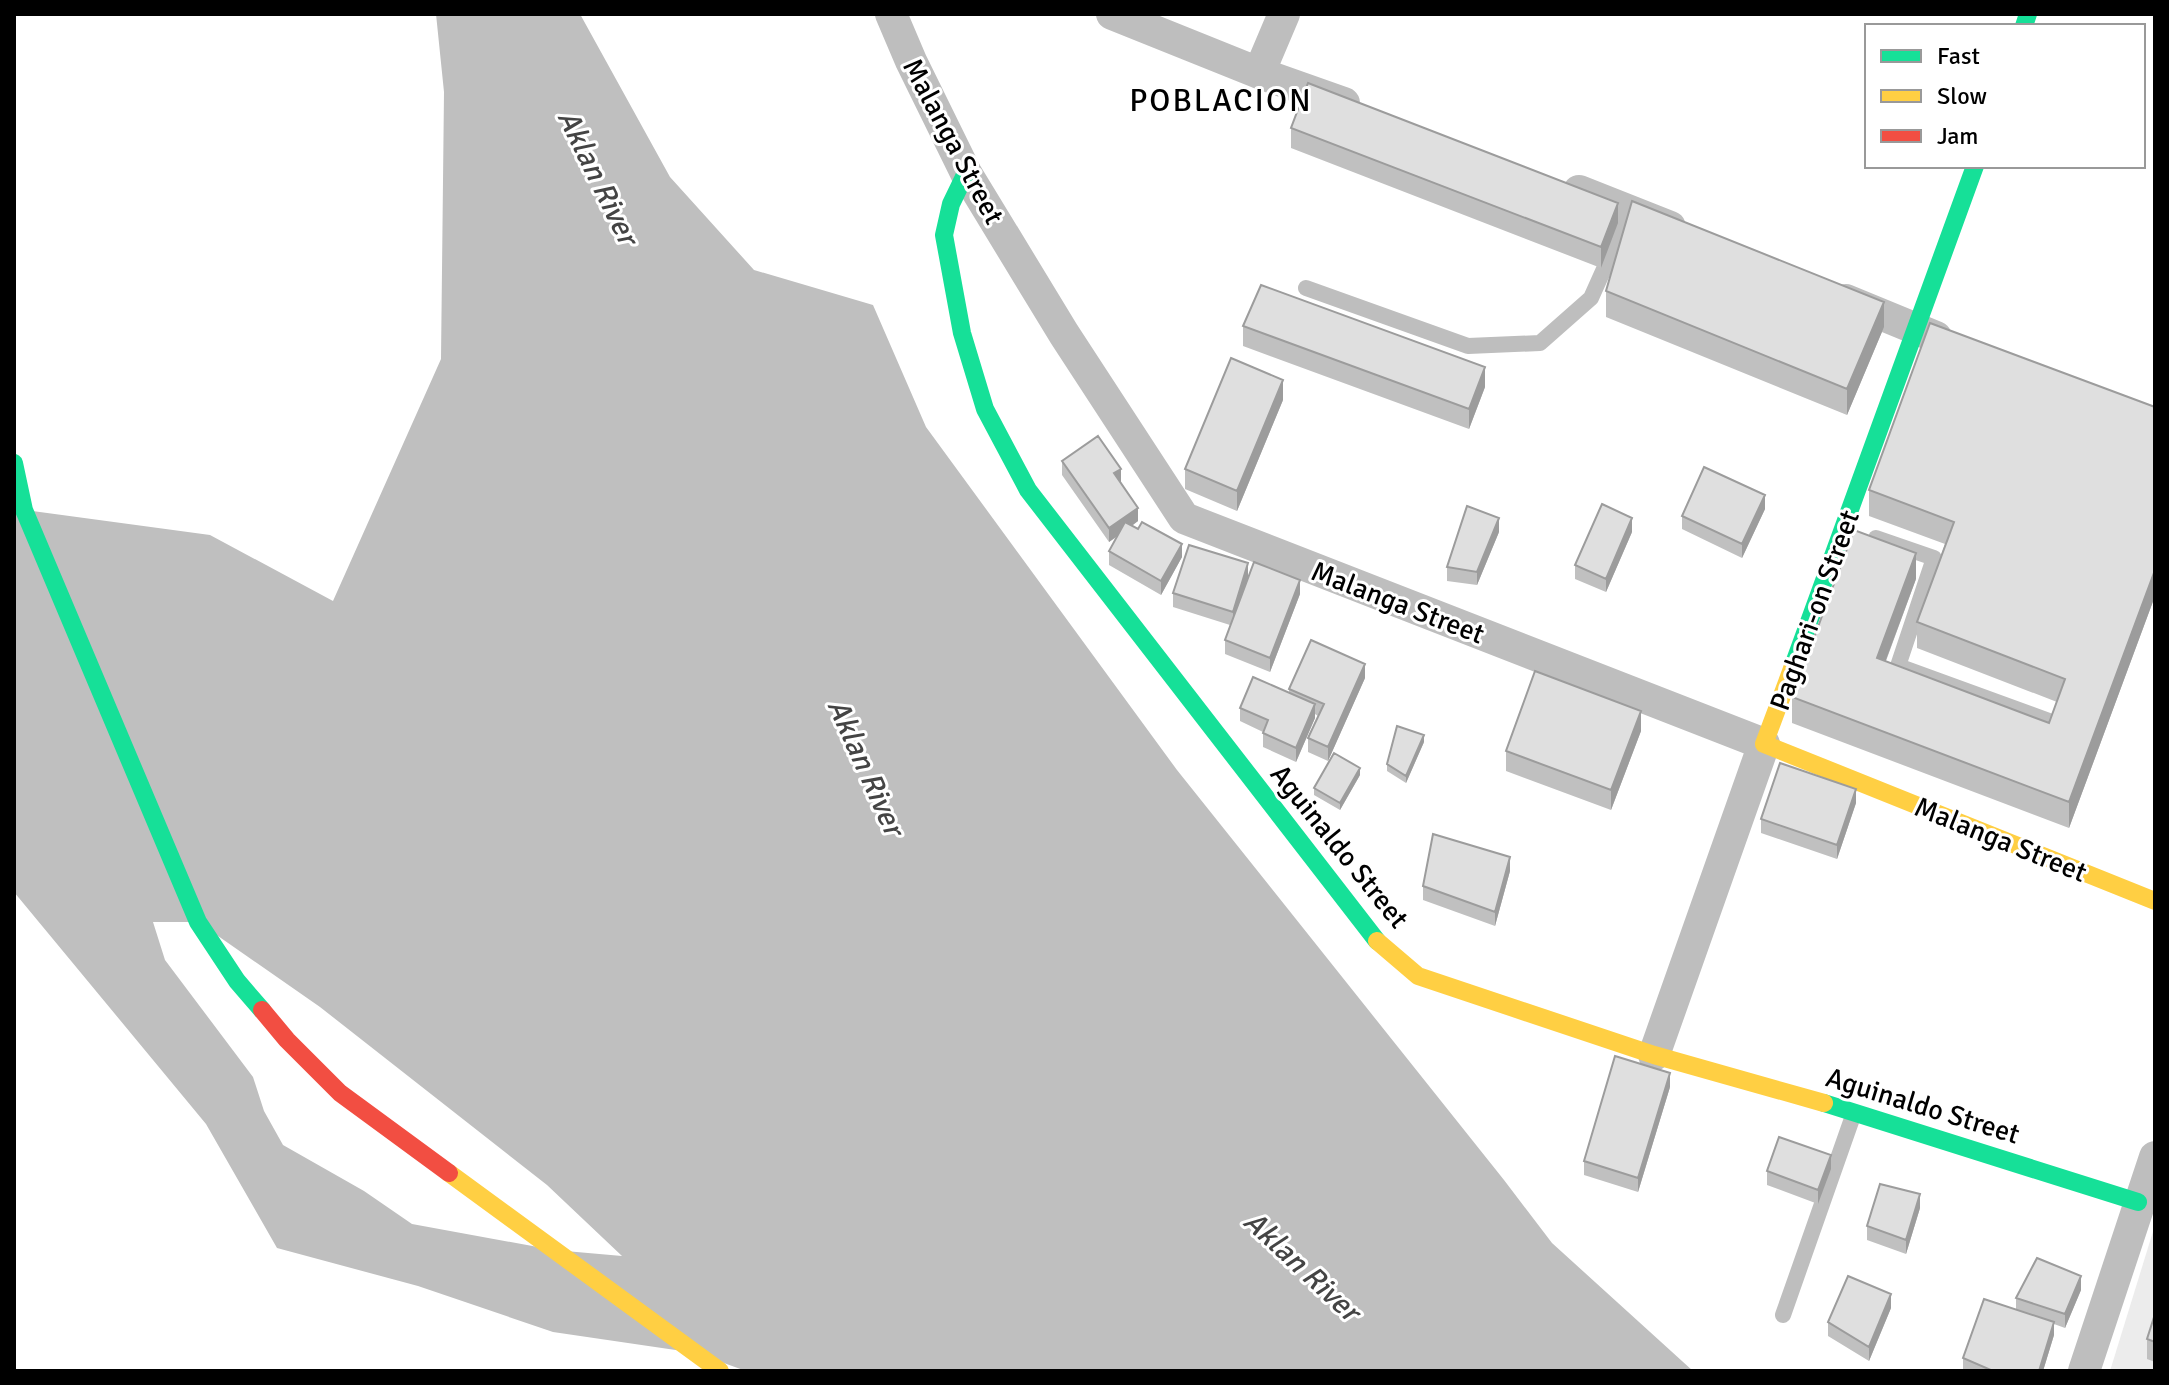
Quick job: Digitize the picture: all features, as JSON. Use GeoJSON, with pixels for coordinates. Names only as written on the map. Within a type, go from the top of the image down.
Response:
{"type":"FeatureCollection","features":[{"type":"Feature","properties":{"kind":"street","name":"Malanga Street"},"geometry":{"type":"LineString","coordinates":[[891,14],[966,173],[1064,334],[1184,518],[1764,744],[2155,901]]}},
{"type":"Feature","properties":{"kind":"street"},"geometry":{"type":"LineString","coordinates":[[1112,14],[1259,73],[1379,116]]}},
{"type":"Feature","properties":{"kind":"street"},"geometry":{"type":"LineString","coordinates":[[1259,73],[1284,14]]}},
{"type":"Feature","properties":{"kind":"street","name":"Paghari-on Street"},"geometry":{"type":"LineString","coordinates":[[1654,1055],[1974,168]]}},
{"type":"Feature","properties":{"kind":"street","name":"Aguinaldo Street"},"geometry":{"type":"LineString","coordinates":[[966,173],[951,204],[944,235],[962,333],[985,409],[1028,490],[1378,942],[1418,976],[1654,1055],[1854,1111],[2138,1202]]}},
{"type":"Feature","properties":{"kind":"street"},"geometry":{"type":"LineString","coordinates":[[1556,183],[1702,241]]}},
{"type":"Feature","properties":{"kind":"street"},"geometry":{"type":"LineString","coordinates":[[1817,288],[1962,346]]}},
{"type":"Feature","properties":{"kind":"street"},"geometry":{"type":"LineString","coordinates":[[14,463],[24,510],[198,922],[237,981],[287,1040],[340,1093],[720,1371]]}},
{"type":"Feature","properties":{"kind":"street"},"geometry":{"type":"LineString","coordinates":[[2084,1371],[2155,1157]]}},
{"type":"Feature","properties":{"kind":"lane"},"geometry":{"type":"LineString","coordinates":[[1306,288],[1468,346],[1540,343],[1591,298],[1630,211]]}},
{"type":"Feature","properties":{"kind":"lane"},"geometry":{"type":"LineString","coordinates":[[1844,527],[1934,558],[1898,666],[2049,721]]}},
{"type":"Feature","properties":{"kind":"lane"},"geometry":{"type":"LineString","coordinates":[[1783,1315],[1854,1111]]}},
{"type":"Feature","properties":{"kind":"shaded area"},"geometry":{"type":"Polygon","coordinates":[[[2155,1225],[2155,1371],[2110,1371],[2155,1225]]]}},
{"type":"Feature","properties":{"kind":"water","name":"Aklan River"},"geometry":{"type":"Polygon","coordinates":[[[436,14],[580,14],[670,177],[754,270],[873,305],[926,427],[1177,770],[1552,1243],[1693,1371],[746,1371],[696,1353],[553,1332],[418,1286],[277,1248],[206,1124],[14,892],[14,498],[25,510],[210,535],[333,601],[441,359],[444,92],[436,14]],[[153,922],[165,960],[253,1077],[264,1111],[283,1145],[364,1191],[412,1224],[554,1250],[622,1256],[547,1185],[320,1007],[198,922],[153,922]]]}},
{"type":"Feature","properties":{"kind":"building"},"geometry":{"type":"Polygon","coordinates":[[[1308,83],[1618,203],[1601,247],[1291,128],[1308,83]]]}},
{"type":"Feature","properties":{"kind":"building"},"geometry":{"type":"Polygon","coordinates":[[[1632,201],[1884,302],[1847,389],[1606,291],[1632,201]]]}},
{"type":"Feature","properties":{"kind":"building"},"geometry":{"type":"Polygon","coordinates":[[[1261,285],[1485,367],[1469,409],[1243,326],[1261,285]]]}},
{"type":"Feature","properties":{"kind":"building"},"geometry":{"type":"Polygon","coordinates":[[[1930,323],[2155,407],[2155,570],[2069,802],[1792,697],[1854,530],[1916,553],[1877,658],[2049,723],[2065,679],[1917,622],[1954,522],[1869,490],[1930,323]]]}},
{"type":"Feature","properties":{"kind":"building"},"geometry":{"type":"Polygon","coordinates":[[[1231,358],[1283,380],[1237,491],[1185,469],[1231,358]]]}},
{"type":"Feature","properties":{"kind":"building"},"geometry":{"type":"Polygon","coordinates":[[[1098,436],[1121,469],[1114,473],[1138,508],[1109,528],[1062,461],[1098,436]]]}},
{"type":"Feature","properties":{"kind":"building"},"geometry":{"type":"Polygon","coordinates":[[[1704,467],[1765,495],[1742,544],[1682,516],[1704,467]]]}},
{"type":"Feature","properties":{"kind":"building"},"geometry":{"type":"Polygon","coordinates":[[[1602,504],[1632,518],[1606,579],[1575,565],[1602,504]]]}},
{"type":"Feature","properties":{"kind":"building"},"geometry":{"type":"Polygon","coordinates":[[[1467,506],[1499,518],[1477,572],[1447,567],[1467,506]]]}},
{"type":"Feature","properties":{"kind":"building"},"geometry":{"type":"Polygon","coordinates":[[[1125,522],[1138,529],[1142,522],[1182,544],[1161,581],[1109,551],[1125,522]]]}},
{"type":"Feature","properties":{"kind":"building"},"geometry":{"type":"Polygon","coordinates":[[[1189,545],[1248,563],[1233,612],[1173,593],[1189,545]]]}},
{"type":"Feature","properties":{"kind":"building"},"geometry":{"type":"Polygon","coordinates":[[[1254,562],[1300,580],[1270,658],[1225,640],[1254,562]]]}},
{"type":"Feature","properties":{"kind":"building"},"geometry":{"type":"Polygon","coordinates":[[[1311,640],[1365,664],[1328,747],[1308,738],[1324,704],[1289,689],[1311,640]]]}},
{"type":"Feature","properties":{"kind":"building"},"geometry":{"type":"Polygon","coordinates":[[[1535,671],[1641,711],[1611,790],[1506,751],[1535,671]]]}},
{"type":"Feature","properties":{"kind":"building"},"geometry":{"type":"Polygon","coordinates":[[[1253,677],[1315,704],[1296,748],[1263,733],[1268,720],[1240,708],[1253,677]]]}},
{"type":"Feature","properties":{"kind":"building"},"geometry":{"type":"Polygon","coordinates":[[[1397,726],[1424,735],[1406,776],[1387,764],[1397,726]]]}},
{"type":"Feature","properties":{"kind":"building"},"geometry":{"type":"Polygon","coordinates":[[[1334,753],[1360,768],[1340,803],[1314,788],[1334,753]]]}},
{"type":"Feature","properties":{"kind":"building"},"geometry":{"type":"Polygon","coordinates":[[[1780,763],[1856,789],[1837,845],[1761,819],[1780,763]]]}},
{"type":"Feature","properties":{"kind":"building"},"geometry":{"type":"Polygon","coordinates":[[[1433,834],[1510,857],[1495,912],[1423,886],[1433,834]]]}},
{"type":"Feature","properties":{"kind":"building"},"geometry":{"type":"Polygon","coordinates":[[[1615,1056],[1670,1073],[1638,1178],[1584,1161],[1615,1056]]]}},
{"type":"Feature","properties":{"kind":"building"},"geometry":{"type":"Polygon","coordinates":[[[1779,1137],[1831,1155],[1818,1190],[1767,1171],[1779,1137]]]}},
{"type":"Feature","properties":{"kind":"building"},"geometry":{"type":"Polygon","coordinates":[[[1880,1184],[1920,1194],[1906,1240],[1867,1226],[1880,1184]]]}},
{"type":"Feature","properties":{"kind":"building"},"geometry":{"type":"Polygon","coordinates":[[[2037,1258],[2081,1276],[2065,1314],[2016,1298],[2037,1258]]]}},
{"type":"Feature","properties":{"kind":"building"},"geometry":{"type":"Polygon","coordinates":[[[1848,1276],[1891,1294],[1869,1347],[1828,1322],[1848,1276]]]}},
{"type":"Feature","properties":{"kind":"building"},"geometry":{"type":"Polygon","coordinates":[[[1984,1299],[2054,1322],[2039,1371],[1993,1371],[1963,1358],[1984,1299]]]}},
{"type":"Feature","properties":{"kind":"building"},"geometry":{"type":"Polygon","coordinates":[[[2155,1314],[2155,1342],[2147,1339],[2155,1314]]]}},
{"type":"Feature","properties":{"kind":"traffic: fast"},"geometry":{"type":"LineString","coordinates":[[2025,24],[2028,14]]}},
{"type":"Feature","properties":{"kind":"traffic: fast"},"geometry":{"type":"LineString","coordinates":[[1793,666],[1974,168]]}},
{"type":"Feature","properties":{"kind":"traffic: fast"},"geometry":{"type":"LineString","coordinates":[[966,173],[951,204],[944,235],[962,333],[985,409],[1028,490],[1377,941]]}},
{"type":"Feature","properties":{"kind":"traffic: fast"},"geometry":{"type":"LineString","coordinates":[[14,463],[24,510],[198,922],[237,981],[262,1010]]}},
{"type":"Feature","properties":{"kind":"traffic: fast"},"geometry":{"type":"LineString","coordinates":[[1824,1103],[2138,1202]]}},
{"type":"Feature","properties":{"kind":"traffic: slow"},"geometry":{"type":"LineString","coordinates":[[1793,666],[1764,744],[2155,901]]}},
{"type":"Feature","properties":{"kind":"traffic: slow"},"geometry":{"type":"LineString","coordinates":[[1377,941],[1418,976],[1654,1055],[1824,1103]]}},
{"type":"Feature","properties":{"kind":"traffic: slow"},"geometry":{"type":"LineString","coordinates":[[449,1173],[720,1371]]}},
{"type":"Feature","properties":{"kind":"traffic: jam"},"geometry":{"type":"LineString","coordinates":[[262,1010],[340,1093],[449,1173]]}},
{"type":"Feature","properties":{"kind":"district","name":"POBLACION"},"geometry":{"type":"Point","coordinates":[1221,100]}}]}
